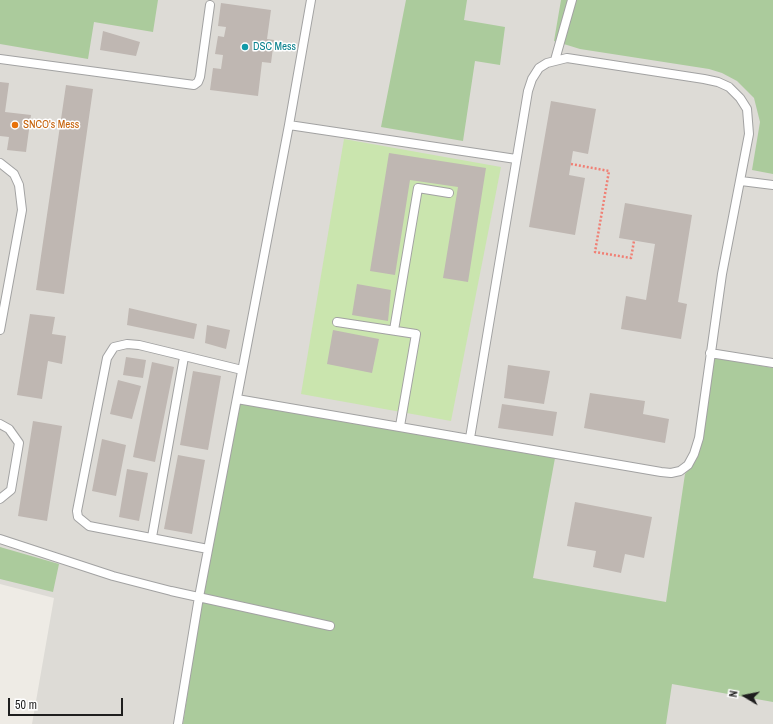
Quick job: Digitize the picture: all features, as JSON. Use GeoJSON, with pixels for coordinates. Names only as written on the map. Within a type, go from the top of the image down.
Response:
{"type":"FeatureCollection","features":[{"type":"Feature","properties":{"kind":"lane"},"geometry":{"type":"LineString","coordinates":[[178,724],[199,597],[289,125],[311,0]]}},
{"type":"Feature","properties":{"kind":"lane"},"geometry":{"type":"LineString","coordinates":[[555,60],[572,0]]}},
{"type":"Feature","properties":{"kind":"lane"},"geometry":{"type":"LineString","coordinates":[[0,59],[194,85],[198,82],[200,77],[210,5]]}},
{"type":"Feature","properties":{"kind":"lane"},"geometry":{"type":"LineString","coordinates":[[237,399],[470,438],[671,474],[680,471],[688,465],[691,460],[699,438],[722,274],[749,134],[747,109],[740,98],[729,87],[704,78],[576,59],[555,60],[547,62],[539,68],[532,79],[528,90],[470,438]]}},
{"type":"Feature","properties":{"kind":"lane"},"geometry":{"type":"LineString","coordinates":[[289,125],[516,159]]}},
{"type":"Feature","properties":{"kind":"lane"},"geometry":{"type":"LineString","coordinates":[[0,163],[14,174],[19,185],[22,210],[21,225],[0,330]]}},
{"type":"Feature","properties":{"kind":"lane"},"geometry":{"type":"LineString","coordinates":[[741,181],[773,185]]}},
{"type":"Feature","properties":{"kind":"lane"},"geometry":{"type":"LineString","coordinates":[[394,330],[418,188],[449,193]]}},
{"type":"Feature","properties":{"kind":"lane"},"geometry":{"type":"LineString","coordinates":[[337,322],[416,334],[400,426]]}},
{"type":"Feature","properties":{"kind":"lane"},"geometry":{"type":"LineString","coordinates":[[208,549],[89,526],[78,517],[77,511],[108,358],[110,351],[114,347],[127,344],[154,348],[184,357],[242,370]]}},
{"type":"Feature","properties":{"kind":"lane"},"geometry":{"type":"LineString","coordinates":[[710,353],[773,363]]}},
{"type":"Feature","properties":{"kind":"lane"},"geometry":{"type":"LineString","coordinates":[[152,537],[184,357]]}},
{"type":"Feature","properties":{"kind":"lane"},"geometry":{"type":"LineString","coordinates":[[0,424],[9,429],[19,443],[11,490],[0,499]]}},
{"type":"Feature","properties":{"kind":"lane"},"geometry":{"type":"LineString","coordinates":[[0,539],[113,576],[330,626]]}},
{"type":"Feature","properties":{"kind":"path"},"geometry":{"type":"LineString","coordinates":[[571,164],[609,171],[595,252],[631,258],[634,241]]}},
{"type":"Feature","properties":{"kind":"shaded area"},"geometry":{"type":"Polygon","coordinates":[[[0,0],[773,0],[773,724],[32,724],[54,598],[0,584],[0,0]]]}},
{"type":"Feature","properties":{"kind":"green space"},"geometry":{"type":"Polygon","coordinates":[[[0,0],[158,0],[153,32],[94,22],[88,59],[0,44],[0,0]]]}},
{"type":"Feature","properties":{"kind":"green space"},"geometry":{"type":"Polygon","coordinates":[[[406,0],[467,0],[464,20],[505,27],[500,65],[475,61],[463,141],[381,127],[406,0]]]}},
{"type":"Feature","properties":{"kind":"green space"},"geometry":{"type":"Polygon","coordinates":[[[561,0],[773,0],[773,174],[752,170],[760,122],[754,98],[737,81],[722,73],[709,69],[580,49],[554,41],[561,0]]]}},
{"type":"Feature","properties":{"kind":"green space"},"geometry":{"type":"Polygon","coordinates":[[[344,139],[501,167],[451,421],[301,394],[344,139]]]}},
{"type":"Feature","properties":{"kind":"green space"},"geometry":{"type":"Polygon","coordinates":[[[713,357],[773,368],[773,702],[672,684],[666,724],[183,724],[199,619],[240,403],[555,458],[533,578],[666,602],[685,474],[690,468],[713,357]]]}},
{"type":"Feature","properties":{"kind":"green space"},"geometry":{"type":"Polygon","coordinates":[[[0,547],[59,564],[53,592],[0,579],[0,547]]]}},
{"type":"Feature","properties":{"kind":"building","name":"DSC Mess"},"geometry":{"type":"Polygon","coordinates":[[[221,3],[271,10],[267,39],[274,40],[271,63],[262,62],[258,96],[210,90],[213,68],[221,69],[223,55],[215,54],[218,36],[224,37],[226,27],[218,26],[221,3]]]}},
{"type":"Feature","properties":{"kind":"building"},"geometry":{"type":"Polygon","coordinates":[[[103,31],[140,42],[136,56],[100,50],[103,31]]]}},
{"type":"Feature","properties":{"kind":"building","name":"SNCO's Mess"},"geometry":{"type":"Polygon","coordinates":[[[0,82],[9,83],[5,112],[31,115],[26,152],[7,150],[9,137],[0,136],[0,82]]]}},
{"type":"Feature","properties":{"kind":"building"},"geometry":{"type":"Polygon","coordinates":[[[66,85],[93,89],[64,294],[36,290],[66,85]]]}},
{"type":"Feature","properties":{"kind":"building"},"geometry":{"type":"Polygon","coordinates":[[[551,101],[596,109],[588,154],[573,151],[569,175],[585,178],[575,235],[529,227],[551,101]]]}},
{"type":"Feature","properties":{"kind":"building"},"geometry":{"type":"Polygon","coordinates":[[[389,153],[486,168],[468,282],[443,278],[458,187],[410,180],[395,275],[370,271],[389,153]]]}},
{"type":"Feature","properties":{"kind":"building"},"geometry":{"type":"Polygon","coordinates":[[[625,203],[692,215],[678,302],[687,304],[681,339],[621,329],[626,296],[646,300],[655,244],[619,238],[625,203]]]}},
{"type":"Feature","properties":{"kind":"building"},"geometry":{"type":"Polygon","coordinates":[[[357,284],[391,290],[388,321],[352,315],[357,284]]]}},
{"type":"Feature","properties":{"kind":"building"},"geometry":{"type":"Polygon","coordinates":[[[129,308],[197,324],[194,339],[127,325],[129,308]]]}},
{"type":"Feature","properties":{"kind":"building"},"geometry":{"type":"Polygon","coordinates":[[[30,314],[55,317],[52,334],[66,336],[62,364],[48,361],[42,399],[17,395],[30,314]]]}},
{"type":"Feature","properties":{"kind":"building"},"geometry":{"type":"Polygon","coordinates":[[[207,325],[230,330],[226,349],[205,343],[207,325]]]}},
{"type":"Feature","properties":{"kind":"building"},"geometry":{"type":"Polygon","coordinates":[[[333,330],[379,339],[372,373],[327,364],[333,330]]]}},
{"type":"Feature","properties":{"kind":"building"},"geometry":{"type":"Polygon","coordinates":[[[126,357],[146,360],[143,378],[123,375],[126,357]]]}},
{"type":"Feature","properties":{"kind":"building"},"geometry":{"type":"Polygon","coordinates":[[[152,362],[174,367],[155,462],[133,457],[152,362]]]}},
{"type":"Feature","properties":{"kind":"building"},"geometry":{"type":"Polygon","coordinates":[[[508,365],[550,371],[544,404],[504,398],[508,365]]]}},
{"type":"Feature","properties":{"kind":"building"},"geometry":{"type":"Polygon","coordinates":[[[193,371],[221,376],[208,450],[180,445],[193,371]]]}},
{"type":"Feature","properties":{"kind":"building"},"geometry":{"type":"Polygon","coordinates":[[[118,380],[141,386],[132,419],[110,414],[118,380]]]}},
{"type":"Feature","properties":{"kind":"building"},"geometry":{"type":"Polygon","coordinates":[[[590,393],[645,401],[643,414],[669,419],[665,443],[584,428],[590,393]]]}},
{"type":"Feature","properties":{"kind":"building"},"geometry":{"type":"Polygon","coordinates":[[[502,404],[557,412],[553,436],[498,428],[502,404]]]}},
{"type":"Feature","properties":{"kind":"building"},"geometry":{"type":"Polygon","coordinates":[[[33,421],[62,426],[47,521],[18,516],[33,421]]]}},
{"type":"Feature","properties":{"kind":"building"},"geometry":{"type":"Polygon","coordinates":[[[102,439],[126,445],[116,496],[92,491],[102,439]]]}},
{"type":"Feature","properties":{"kind":"building"},"geometry":{"type":"Polygon","coordinates":[[[178,455],[205,460],[192,534],[164,529],[178,455]]]}},
{"type":"Feature","properties":{"kind":"building"},"geometry":{"type":"Polygon","coordinates":[[[127,469],[148,473],[139,521],[119,517],[127,469]]]}},
{"type":"Feature","properties":{"kind":"building"},"geometry":{"type":"Polygon","coordinates":[[[575,502],[652,517],[644,558],[625,554],[621,573],[593,567],[596,551],[567,546],[575,502]]]}},
{"type":"Feature","properties":{"kind":"place","name":"DSC Mess"},"geometry":{"type":"Point","coordinates":[245,47]}},
{"type":"Feature","properties":{"kind":"place","name":"SNCO's Mess"},"geometry":{"type":"Point","coordinates":[15,125]}}]}
